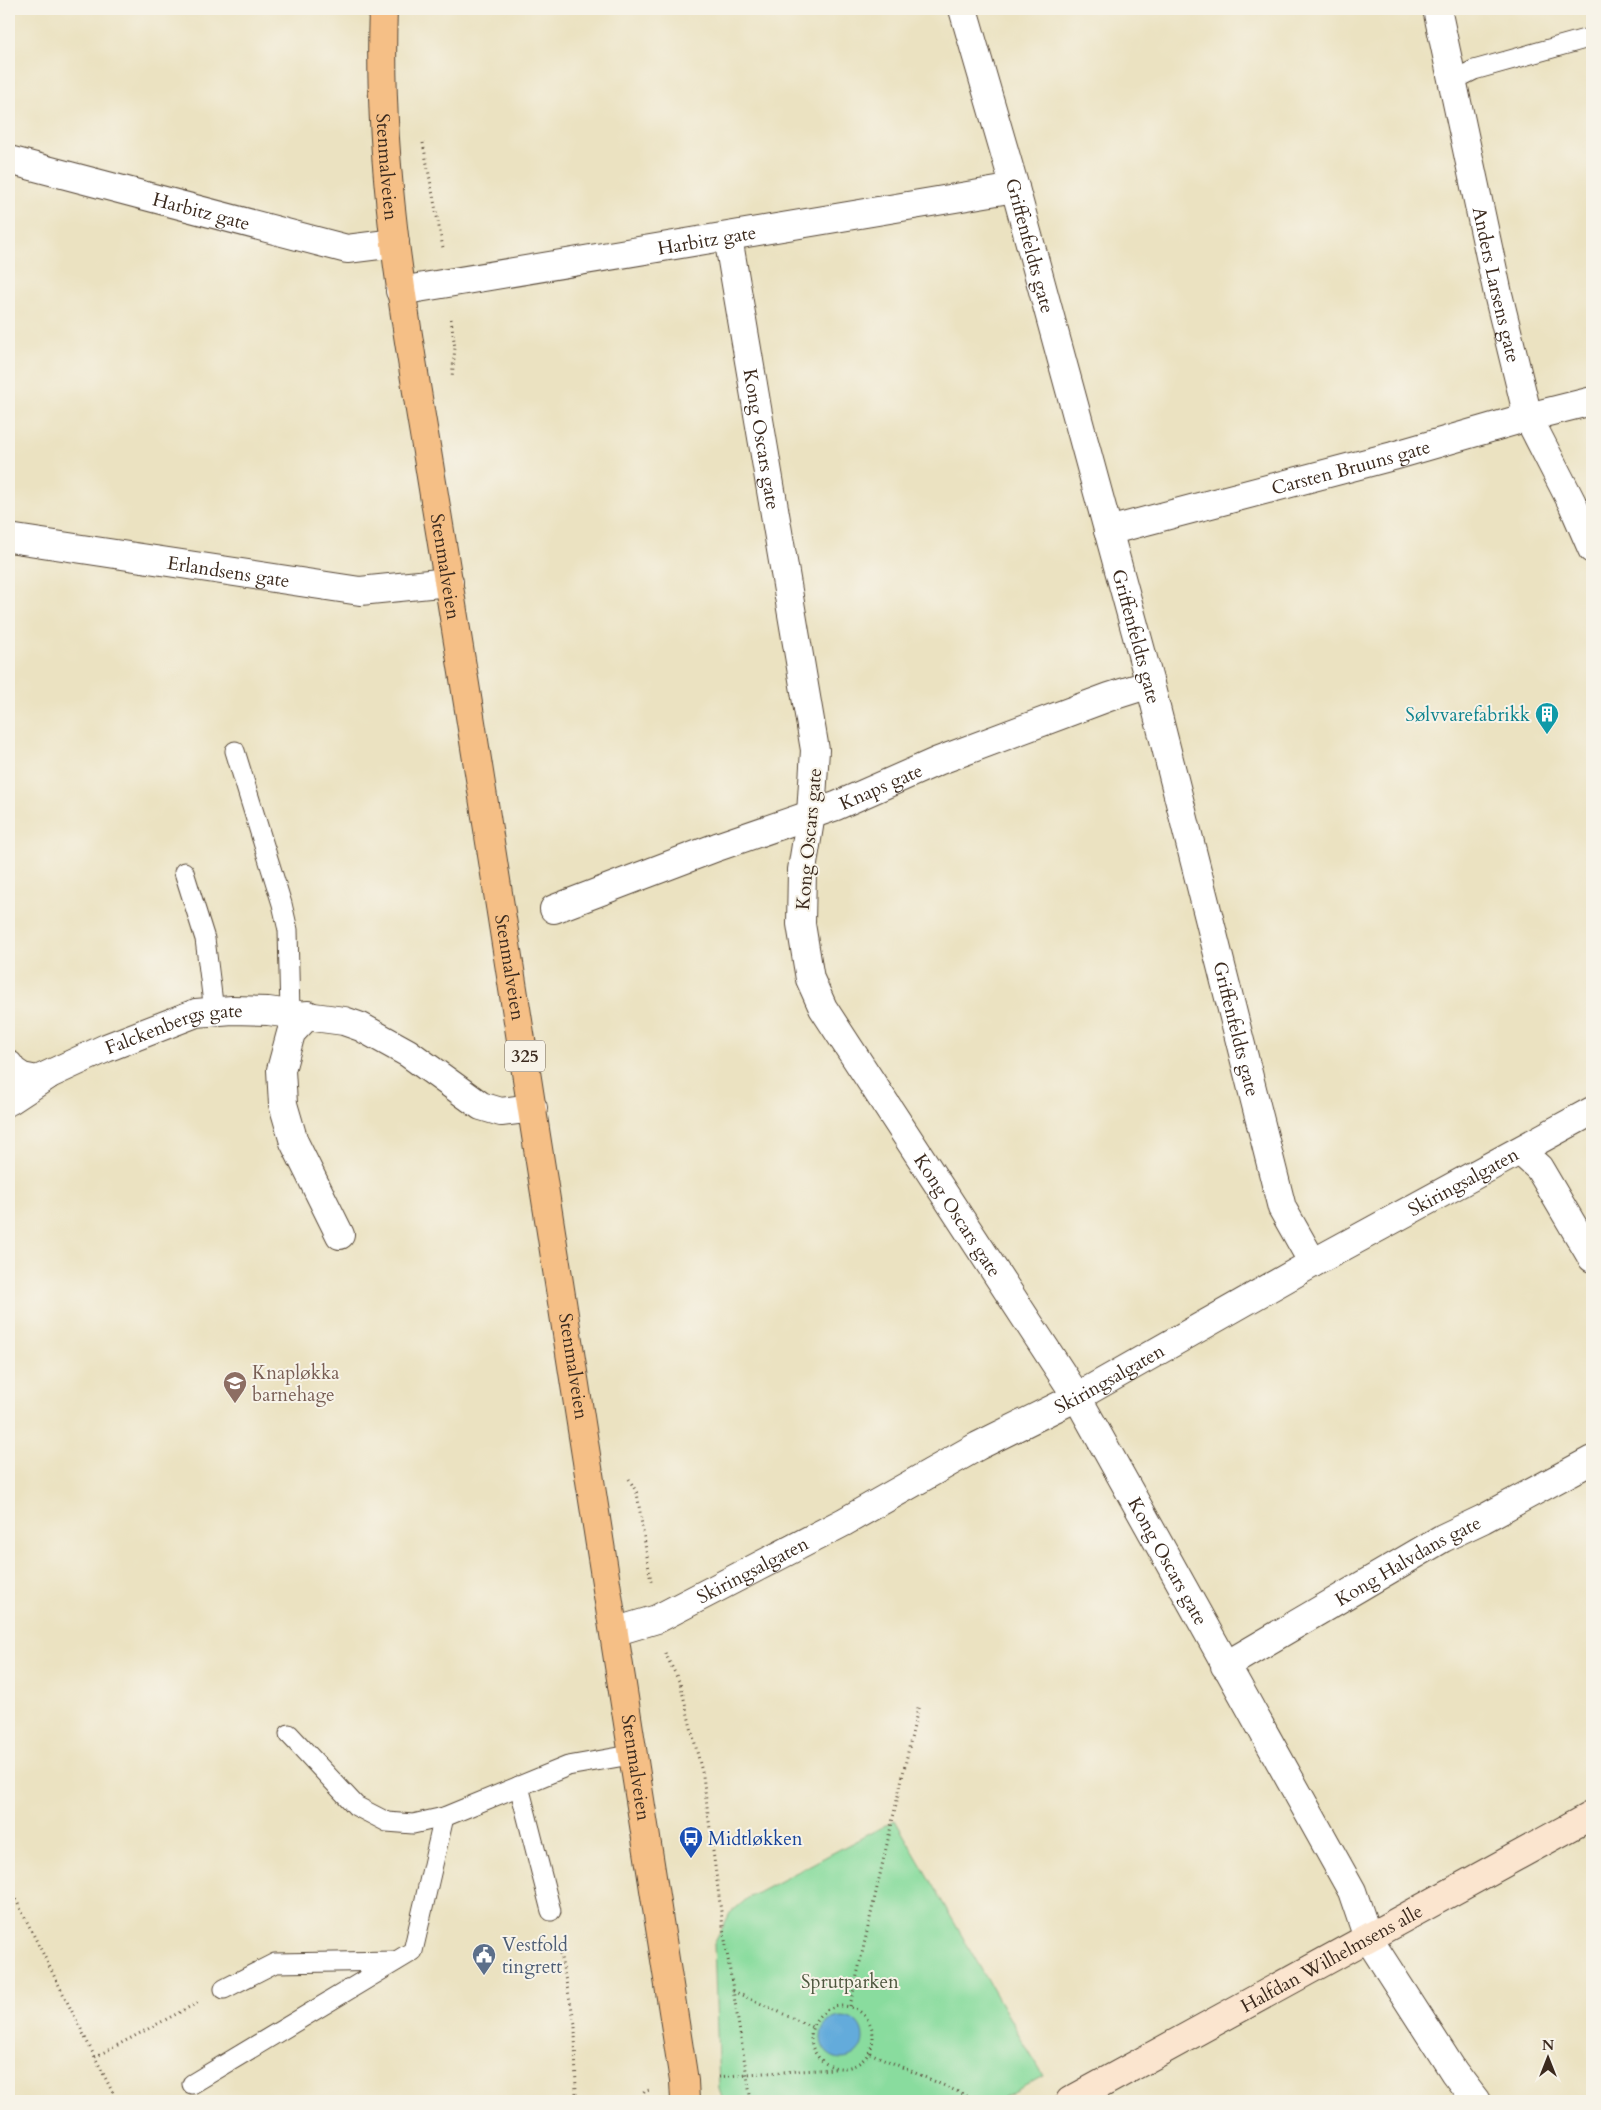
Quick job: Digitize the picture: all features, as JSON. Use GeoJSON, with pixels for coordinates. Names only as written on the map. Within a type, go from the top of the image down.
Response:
{"type":"FeatureCollection","features":[{"type":"Feature","properties":{"kind":"main road","name":"Stenmalveien"},"geometry":{"type":"LineString","coordinates":[[383,9],[381,50],[384,153],[400,291],[449,582],[617,1631],[683,2072],[685,2101]]}},
{"type":"Feature","properties":{"kind":"main road","name":"Halfdan Wilhelmsens alle"},"geometry":{"type":"LineString","coordinates":[[1070,2101],[1592,1815]]}},
{"type":"Feature","properties":{"kind":"street","name":"Griffenfeldts gate"},"geometry":{"type":"LineString","coordinates":[[963,9],[1015,188],[1150,684],[1282,1208],[1313,1263]]}},
{"type":"Feature","properties":{"kind":"street","name":"Anders Larsens gate"},"geometry":{"type":"LineString","coordinates":[[1437,9],[1528,417],[1572,504],[1592,549]]}},
{"type":"Feature","properties":{"kind":"street","name":"Harbitz gate"},"geometry":{"type":"LineString","coordinates":[[9,160],[347,249],[395,243]]}},
{"type":"Feature","properties":{"kind":"street","name":"Harbitz gate"},"geometry":{"type":"LineString","coordinates":[[400,291],[728,238],[1015,188]]}},
{"type":"Feature","properties":{"kind":"street","name":"Kong Oscars gate"},"geometry":{"type":"LineString","coordinates":[[728,238],[815,750],[811,814],[802,870],[801,924],[810,979],[823,1008],[1078,1397],[1352,1891],[1368,1938],[1454,2072],[1476,2101]]}},
{"type":"Feature","properties":{"kind":"street","name":"Carsten Bruuns gate"},"geometry":{"type":"LineString","coordinates":[[1108,531],[1592,401]]}},
{"type":"Feature","properties":{"kind":"street","name":"Erlandsens gate"},"geometry":{"type":"LineString","coordinates":[[9,538],[360,591],[449,582]]}},
{"type":"Feature","properties":{"kind":"street","name":"Knaps gate"},"geometry":{"type":"LineString","coordinates":[[554,909],[717,847],[836,806],[938,761],[1109,697],[1150,684]]}},
{"type":"Feature","properties":{"kind":"street","name":"Falckenbergs gate"},"geometry":{"type":"LineString","coordinates":[[9,1065],[13,1071],[22,1077],[37,1080],[106,1048],[196,1013],[268,1011],[344,1021],[380,1036],[408,1053],[481,1106],[502,1112],[533,1108]]}},
{"type":"Feature","properties":{"kind":"street"},"geometry":{"type":"LineString","coordinates":[[299,1014],[291,1033],[281,1070],[283,1104],[294,1142],[340,1235]]}},
{"type":"Feature","properties":{"kind":"street","name":"Falckenbergs gate"},"geometry":{"type":"LineString","coordinates":[[9,1101],[47,1076]]}},
{"type":"Feature","properties":{"kind":"street","name":"Skiringsalgaten"},"geometry":{"type":"LineString","coordinates":[[617,1631],[657,1619],[844,1522],[978,1446],[1078,1397],[1313,1263],[1592,1111]]}},
{"type":"Feature","properties":{"kind":"street"},"geometry":{"type":"LineString","coordinates":[[1520,1151],[1538,1168],[1592,1258]]}},
{"type":"Feature","properties":{"kind":"street","name":"Kong Halvdans gate"},"geometry":{"type":"LineString","coordinates":[[1226,1666],[1444,1538],[1592,1460]]}},
{"type":"Feature","properties":{"kind":"lane"},"geometry":{"type":"LineString","coordinates":[[1452,81],[1474,70],[1592,37]]}},
{"type":"Feature","properties":{"kind":"lane"},"geometry":{"type":"LineString","coordinates":[[235,751],[282,904],[288,930],[299,1014]]}},
{"type":"Feature","properties":{"kind":"lane"},"geometry":{"type":"LineString","coordinates":[[184,872],[205,939],[214,1011]]}},
{"type":"Feature","properties":{"kind":"lane"},"geometry":{"type":"LineString","coordinates":[[289,1734],[356,1806],[386,1822],[413,1824],[444,1817],[568,1766],[636,1754]]}},
{"type":"Feature","properties":{"kind":"lane"},"geometry":{"type":"LineString","coordinates":[[519,1786],[551,1911]]}},
{"type":"Feature","properties":{"kind":"lane"},"geometry":{"type":"LineString","coordinates":[[192,2084],[413,1951],[444,1817]]}},
{"type":"Feature","properties":{"kind":"lane"},"geometry":{"type":"LineString","coordinates":[[224,1989],[275,1963],[396,1961]]}},
{"type":"Feature","properties":{"kind":"path"},"geometry":{"type":"LineString","coordinates":[[850,2006],[919,1704]]}},
{"type":"Feature","properties":{"kind":"path"},"geometry":{"type":"LineString","coordinates":[[9,1886],[117,2101]]}},
{"type":"Feature","properties":{"kind":"path"},"geometry":{"type":"LineString","coordinates":[[551,1911],[575,2024],[577,2101],[588,2101]]}},
{"type":"Feature","properties":{"kind":"path"},"geometry":{"type":"LineString","coordinates":[[95,2057],[224,1989]]}},
{"type":"Feature","properties":{"kind":"path"},"geometry":{"type":"LineString","coordinates":[[733,1991],[812,2027]]}},
{"type":"Feature","properties":{"kind":"path"},"geometry":{"type":"LineString","coordinates":[[714,2078],[747,2074],[840,2069],[852,2068],[862,2062],[870,2053],[873,2042],[873,2030],[868,2020],[860,2011],[850,2006],[838,2006],[827,2010],[818,2017],[812,2027],[810,2038],[813,2050],[819,2060],[829,2066],[840,2069]]}},
{"type":"Feature","properties":{"kind":"path"},"geometry":{"type":"LineString","coordinates":[[870,2053],[979,2101]]}},
{"type":"Feature","properties":{"kind":"green space","name":"Sprutparken"},"geometry":{"type":"Polygon","coordinates":[[[895,1820],[1043,2076],[997,2101],[723,2101],[719,2089],[714,1944],[730,1913],[748,1898],[895,1820]]]}},
{"type":"Feature","properties":{"kind":"water"},"geometry":{"type":"Polygon","coordinates":[[[846,2017],[854,2020],[860,2026],[863,2038],[860,2050],[854,2056],[838,2059],[830,2056],[824,2050],[821,2034],[824,2026],[830,2020],[846,2017]]]}},
{"type":"Feature","properties":{"kind":"place","name":"Sølvvarefabrikk"},"geometry":{"type":"Point","coordinates":[1547,735]}},
{"type":"Feature","properties":{"kind":"place","name":"Knapløkka barnehage"},"geometry":{"type":"Point","coordinates":[235,1404]}},
{"type":"Feature","properties":{"kind":"place","name":"Midtløkken"},"geometry":{"type":"Point","coordinates":[691,1859]}},
{"type":"Feature","properties":{"kind":"place","name":"Vestfold tingrett"},"geometry":{"type":"Point","coordinates":[484,1976]}}]}
